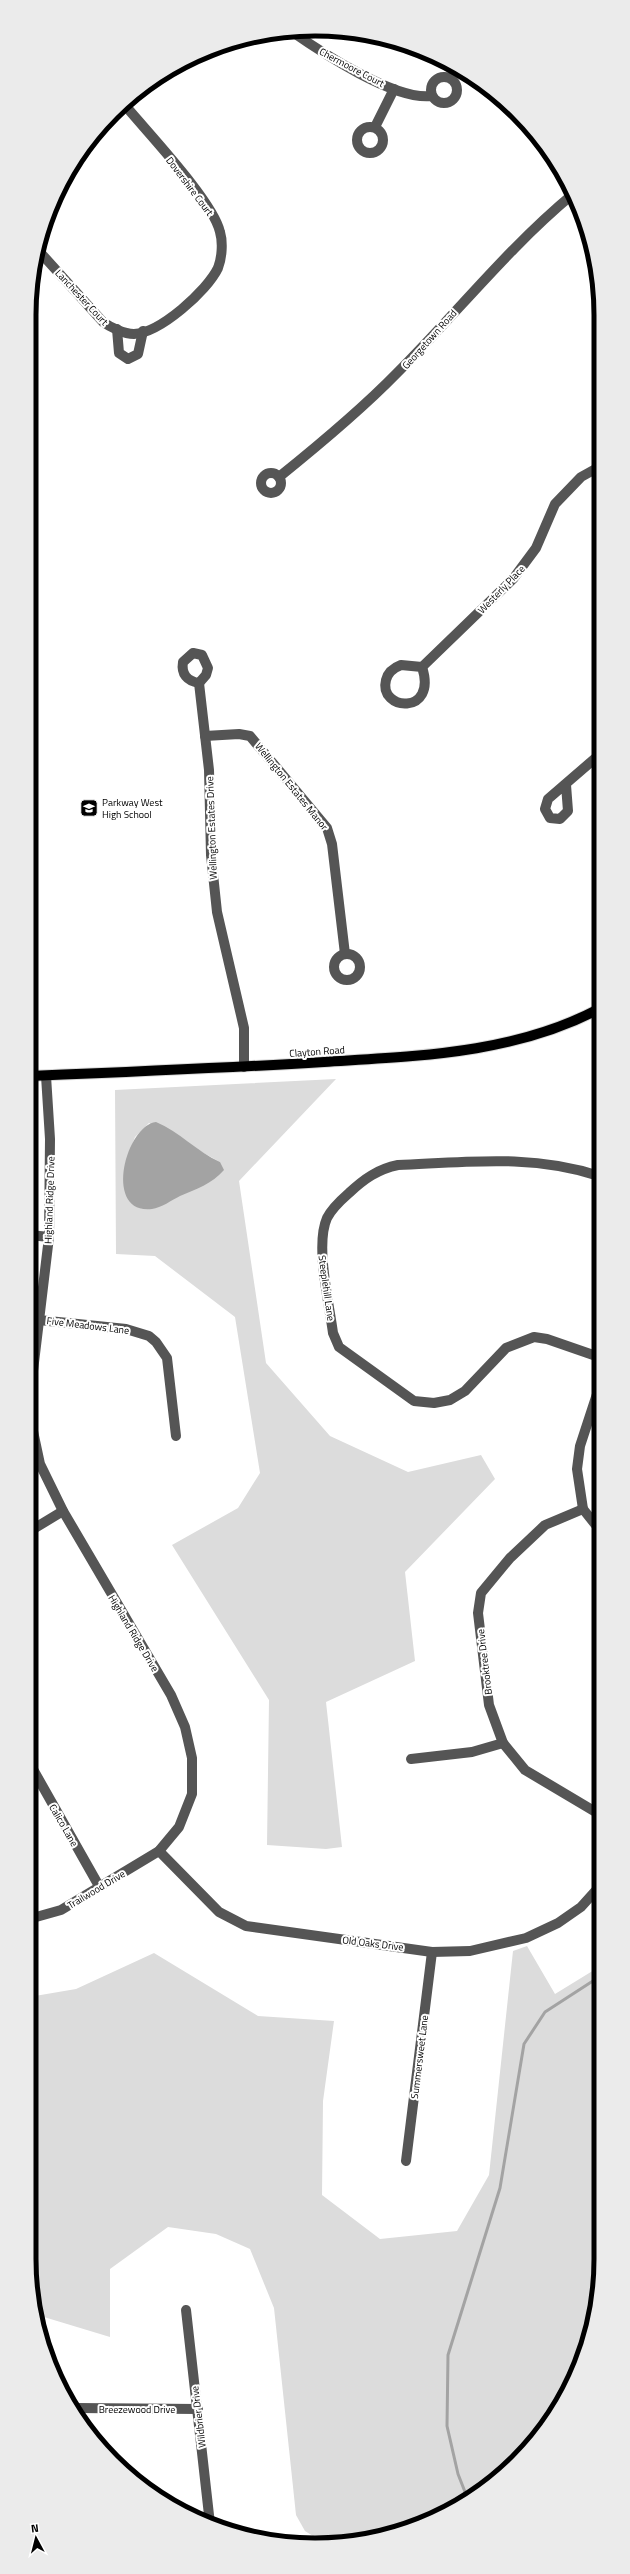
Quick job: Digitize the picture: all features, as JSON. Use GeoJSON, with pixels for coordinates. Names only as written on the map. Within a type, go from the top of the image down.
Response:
{"type":"FeatureCollection","features":[{"type":"Feature","properties":{"kind":"main road","name":"Clayton Road"},"geometry":{"type":"LineString","coordinates":[[36,1076],[244,1067],[440,1055],[476,1050],[556,1028],[594,1012]]}},
{"type":"Feature","properties":{"kind":"street","name":"Chermoore Court"},"geometry":{"type":"LineString","coordinates":[[299,37],[320,51],[394,90],[422,97],[432,96]]}},
{"type":"Feature","properties":{"kind":"street","name":"Chermoore Court"},"geometry":{"type":"LineString","coordinates":[[375,127],[394,90]]}},
{"type":"Feature","properties":{"kind":"street","name":"Dovershire Court"},"geometry":{"type":"LineString","coordinates":[[128,108],[209,209],[220,232],[222,248],[218,267],[208,283],[189,303],[162,323],[138,332]]}},
{"type":"Feature","properties":{"kind":"street","name":"Georgetown Road"},"geometry":{"type":"LineString","coordinates":[[279,477],[364,405],[525,235],[568,198]]}},
{"type":"Feature","properties":{"kind":"street","name":"Lanchester Court"},"geometry":{"type":"LineString","coordinates":[[43,255],[103,322],[117,329],[138,332]]}},
{"type":"Feature","properties":{"kind":"street"},"geometry":{"type":"LineString","coordinates":[[117,329],[119,353],[128,359],[138,354],[138,332]]}},
{"type":"Feature","properties":{"kind":"street","name":"Westerly Place"},"geometry":{"type":"LineString","coordinates":[[422,667],[513,579],[536,548],[555,504],[581,477],[594,470]]}},
{"type":"Feature","properties":{"kind":"street"},"geometry":{"type":"LineString","coordinates":[[401,665],[422,667],[425,688],[418,700],[406,704],[393,700],[386,689],[385,683],[390,671],[401,665]]}},
{"type":"Feature","properties":{"kind":"street","name":"Wellington Estates Drive"},"geometry":{"type":"LineString","coordinates":[[198,683],[209,770],[211,855],[217,912],[244,1028],[244,1067]]}},
{"type":"Feature","properties":{"kind":"street","name":"Wellington Estates Manor"},"geometry":{"type":"LineString","coordinates":[[205,736],[239,734],[250,736],[327,828],[332,844],[345,954]]}},
{"type":"Feature","properties":{"kind":"street"},"geometry":{"type":"LineString","coordinates":[[566,785],[594,760]]}},
{"type":"Feature","properties":{"kind":"street","name":"Highland Ridge Drive"},"geometry":{"type":"LineString","coordinates":[[36,1345],[49,1237],[50,1139],[46,1076]]}},
{"type":"Feature","properties":{"kind":"street","name":"Steeplehill Lane"},"geometry":{"type":"LineString","coordinates":[[594,1175],[554,1164],[521,1160],[398,1165],[386,1168],[360,1182],[335,1207],[328,1217],[321,1242],[333,1333],[339,1347],[414,1401],[434,1403],[450,1400],[465,1391],[506,1348],[534,1337],[547,1339],[594,1356]]}},
{"type":"Feature","properties":{"kind":"street"},"geometry":{"type":"LineString","coordinates":[[36,1236],[49,1237]]}},
{"type":"Feature","properties":{"kind":"street","name":"Five Meadows Lane"},"geometry":{"type":"LineString","coordinates":[[39,1320],[126,1329],[148,1336],[156,1342],[167,1358],[176,1436]]}},
{"type":"Feature","properties":{"kind":"street"},"geometry":{"type":"LineString","coordinates":[[594,1401],[580,1446],[577,1469],[584,1509],[594,1523]]}},
{"type":"Feature","properties":{"kind":"street","name":"Highland Ridge Drive"},"geometry":{"type":"LineString","coordinates":[[36,1445],[40,1464],[63,1511],[171,1695],[186,1727],[192,1758],[192,1794],[179,1827],[159,1851]]}},
{"type":"Feature","properties":{"kind":"street","name":"Brooktree Drive"},"geometry":{"type":"LineString","coordinates":[[584,1509],[545,1525],[505,1563],[481,1593],[478,1613],[489,1705],[503,1743],[525,1770],[594,1812]]}},
{"type":"Feature","properties":{"kind":"street"},"geometry":{"type":"LineString","coordinates":[[36,1527],[63,1511]]}},
{"type":"Feature","properties":{"kind":"street"},"geometry":{"type":"LineString","coordinates":[[411,1759],[472,1752],[503,1743]]}},
{"type":"Feature","properties":{"kind":"street","name":"Calico Lane"},"geometry":{"type":"LineString","coordinates":[[36,1775],[99,1886]]}},
{"type":"Feature","properties":{"kind":"street","name":"Trailwood Drive"},"geometry":{"type":"LineString","coordinates":[[36,1917],[61,1910],[159,1851]]}},
{"type":"Feature","properties":{"kind":"street","name":"Old Oaks Drive"},"geometry":{"type":"LineString","coordinates":[[159,1851],[219,1912],[246,1926],[432,1952],[470,1951],[526,1938],[571,1916],[594,1891]]}},
{"type":"Feature","properties":{"kind":"street","name":"Summersweet Lane"},"geometry":{"type":"LineString","coordinates":[[406,2162],[432,1952]]}},
{"type":"Feature","properties":{"kind":"street","name":"Wildbrier Drive"},"geometry":{"type":"LineString","coordinates":[[186,2310],[209,2517]]}},
{"type":"Feature","properties":{"kind":"street","name":"Breezewood Drive"},"geometry":{"type":"LineString","coordinates":[[79,2408],[198,2409]]}},
{"type":"Feature","properties":{"kind":"shaded area"},"geometry":{"type":"Polygon","coordinates":[[[336,1079],[239,1181],[266,1363],[330,1436],[408,1472],[481,1455],[495,1479],[405,1572],[415,1661],[326,1702],[342,1847],[326,1849],[267,1845],[269,1700],[172,1545],[238,1508],[260,1473],[235,1317],[155,1256],[116,1254],[115,1090],[336,1079]],[[149,1123],[135,1137],[125,1164],[220,1162],[149,1123]]]}},
{"type":"Feature","properties":{"kind":"shaded area"},"geometry":{"type":"Polygon","coordinates":[[[156,1122],[220,1162],[224,1170],[209,1183],[159,1207],[152,1209],[137,1207],[128,1198],[124,1185],[124,1169],[128,1153],[135,1138],[145,1127],[156,1122]]]}},
{"type":"Feature","properties":{"kind":"shaded area"},"geometry":{"type":"Polygon","coordinates":[[[527,1946],[555,1994],[594,1970],[594,2259],[592,2295],[589,2313],[579,2349],[573,2366],[557,2398],[536,2429],[525,2443],[499,2469],[470,2491],[422,2517],[405,2523],[369,2533],[351,2536],[316,2538],[305,2531],[296,2515],[274,2308],[250,2249],[216,2234],[168,2227],[110,2269],[110,2337],[42,2316],[38,2295],[36,2259],[36,1996],[76,1989],[154,1953],[258,2016],[334,2021],[323,2101],[322,2195],[380,2239],[457,2231],[489,2175],[513,1951],[527,1946]]]}},
{"type":"Feature","properties":{"kind":"waterway"},"geometry":{"type":"LineString","coordinates":[[466,2494],[458,2474],[447,2426],[448,2355],[500,2188],[524,2044],[545,2012],[594,1980]]}},
{"type":"Feature","properties":{"kind":"place","name":"Parkway West High School"},"geometry":{"type":"Point","coordinates":[89,808]}}]}
